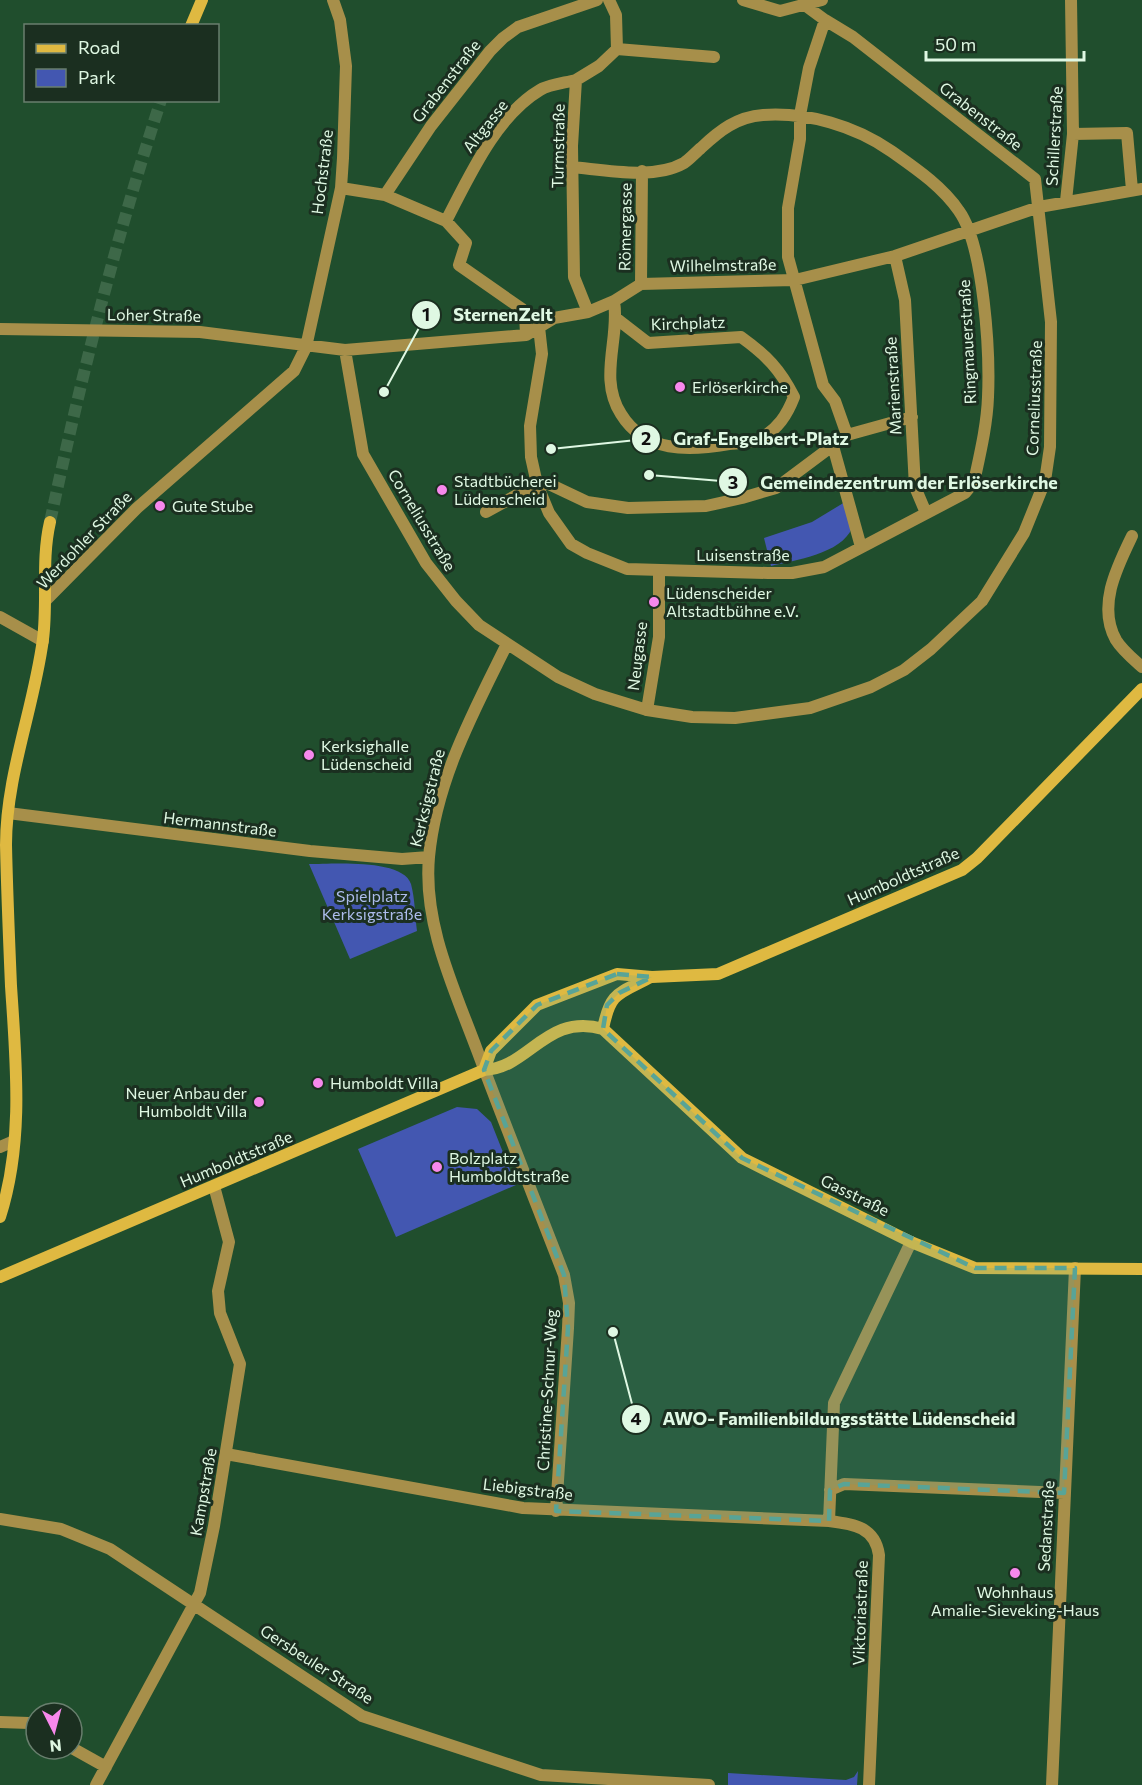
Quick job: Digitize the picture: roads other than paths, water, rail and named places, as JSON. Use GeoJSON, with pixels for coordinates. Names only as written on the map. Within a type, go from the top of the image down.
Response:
{"type":"FeatureCollection","features":[{"type":"Feature","properties":{"kind":"street"},"geometry":{"type":"LineString","coordinates":[[192,24],[202,0]]}},
{"type":"Feature","properties":{"kind":"street","name":"Hochstraße"},"geometry":{"type":"LineString","coordinates":[[306,347],[341,188],[347,85],[343,38],[333,0]]}},
{"type":"Feature","properties":{"kind":"street","name":"Grabenstraße"},"geometry":{"type":"LineString","coordinates":[[386,195],[431,126],[490,51],[503,38],[518,27],[597,0]]}},
{"type":"Feature","properties":{"kind":"street"},"geometry":{"type":"LineString","coordinates":[[609,0],[616,15],[617,49]]}},
{"type":"Feature","properties":{"kind":"street"},"geometry":{"type":"LineString","coordinates":[[743,0],[780,11],[822,0]]}},
{"type":"Feature","properties":{"kind":"street","name":"Schillerstraße"},"geometry":{"type":"LineString","coordinates":[[1066,201],[1073,134],[1071,0]]}},
{"type":"Feature","properties":{"kind":"street","name":"Grabenstraße"},"geometry":{"type":"LineString","coordinates":[[806,6],[853,37],[1035,179],[1039,207]]}},
{"type":"Feature","properties":{"kind":"street"},"geometry":{"type":"LineString","coordinates":[[825,20],[809,68],[800,115],[800,139],[788,208],[788,257],[824,385],[835,401],[847,435]]}},
{"type":"Feature","properties":{"kind":"street"},"geometry":{"type":"LineString","coordinates":[[576,80],[598,66],[617,49],[714,57]]}},
{"type":"Feature","properties":{"kind":"street","name":"Turmstraße"},"geometry":{"type":"LineString","coordinates":[[576,80],[572,167],[574,278],[588,312]]}},
{"type":"Feature","properties":{"kind":"street","name":"Altgasse"},"geometry":{"type":"LineString","coordinates":[[446,221],[477,161],[512,115],[541,89],[576,80]]}},
{"type":"Feature","properties":{"kind":"street"},"geometry":{"type":"LineString","coordinates":[[572,167],[662,170],[685,163],[722,130],[740,119],[800,115]]}},
{"type":"Feature","properties":{"kind":"street","name":"Ringmauerstraße"},"geometry":{"type":"LineString","coordinates":[[800,115],[870,136],[938,187],[960,211],[970,232],[984,299],[987,413],[974,482],[965,493],[941,505]]}},
{"type":"Feature","properties":{"kind":"street"},"geometry":{"type":"LineString","coordinates":[[1073,134],[1127,133],[1137,190]]}},
{"type":"Feature","properties":{"kind":"street","name":"Römergasse"},"geometry":{"type":"LineString","coordinates":[[641,284],[642,171]]}},
{"type":"Feature","properties":{"kind":"street"},"geometry":{"type":"LineString","coordinates":[[341,188],[386,195],[446,221],[466,243],[459,265],[525,312],[526,335]]}},
{"type":"Feature","properties":{"kind":"street","name":"Wilhelmstraße"},"geometry":{"type":"LineString","coordinates":[[641,284],[795,279],[895,256],[1039,207],[1137,190]]}},
{"type":"Feature","properties":{"kind":"street","name":"Corneliusstraße"},"geometry":{"type":"LineString","coordinates":[[345,350],[363,454],[426,563],[456,601],[479,625],[567,681],[595,694],[647,710],[692,717],[735,718],[810,708],[871,687],[904,670],[982,601],[1024,532],[1047,473],[1051,322],[1039,207]]}},
{"type":"Feature","properties":{"kind":"street","name":"Marienstraße"},"geometry":{"type":"LineString","coordinates":[[895,256],[904,300],[915,487],[926,513]]}},
{"type":"Feature","properties":{"kind":"street"},"geometry":{"type":"LineString","coordinates":[[306,347],[345,350],[526,335],[554,318],[588,312],[614,301],[641,284]]}},
{"type":"Feature","properties":{"kind":"street","name":"Kirchplatz"},"geometry":{"type":"LineString","coordinates":[[614,301],[617,319],[609,370],[612,392],[621,414],[644,437],[680,449],[759,440],[781,424],[789,411],[794,397],[783,377],[769,358],[741,337],[648,343],[617,319]]}},
{"type":"Feature","properties":{"kind":"street"},"geometry":{"type":"LineString","coordinates":[[537,484],[531,457],[530,426],[542,347],[539,327]]}},
{"type":"Feature","properties":{"kind":"street","name":"Loher Straße"},"geometry":{"type":"LineString","coordinates":[[0,329],[200,332],[306,347]]}},
{"type":"Feature","properties":{"kind":"street","name":"Werdohler Straße"},"geometry":{"type":"LineString","coordinates":[[0,1217],[10,1174],[17,1108],[8,923],[8,813],[23,730],[43,641],[46,600],[136,507],[294,371],[306,347]]}},
{"type":"Feature","properties":{"kind":"street"},"geometry":{"type":"LineString","coordinates":[[486,512],[537,484],[549,484],[587,502],[637,508],[697,506],[742,498],[776,488],[847,435],[912,417]]}},
{"type":"Feature","properties":{"kind":"street"},"geometry":{"type":"LineString","coordinates":[[832,446],[861,547]]}},
{"type":"Feature","properties":{"kind":"street","name":"Luisenstraße"},"geometry":{"type":"LineString","coordinates":[[537,484],[549,513],[571,544],[586,554],[627,569],[659,571],[792,573],[824,567],[941,505]]}},
{"type":"Feature","properties":{"kind":"street"},"geometry":{"type":"LineString","coordinates":[[46,600],[43,557],[50,522]]}},
{"type":"Feature","properties":{"kind":"street"},"geometry":{"type":"LineString","coordinates":[[1132,536],[1118,564],[1109,593],[1111,627],[1122,648],[1142,667]]}},
{"type":"Feature","properties":{"kind":"street","name":"Neugasse"},"geometry":{"type":"LineString","coordinates":[[647,710],[659,637],[659,571]]}},
{"type":"Feature","properties":{"kind":"street"},"geometry":{"type":"LineString","coordinates":[[0,617],[43,641]]}},
{"type":"Feature","properties":{"kind":"street","name":"Kerksigstraße"},"geometry":{"type":"LineString","coordinates":[[484,1070],[438,940],[429,897],[429,857],[442,798],[459,742],[507,644]]}},
{"type":"Feature","properties":{"kind":"street","name":"Humboldtstraße"},"geometry":{"type":"LineString","coordinates":[[484,1070],[491,1051],[537,1005],[617,974],[652,977],[718,974],[962,870],[977,858],[1142,689]]}},
{"type":"Feature","properties":{"kind":"street","name":"Hermannstraße"},"geometry":{"type":"LineString","coordinates":[[8,813],[310,851],[402,859],[429,857]]}},
{"type":"Feature","properties":{"kind":"street","name":"Humboldtstraße"},"geometry":{"type":"LineString","coordinates":[[0,1277],[484,1070],[500,1070],[542,1039],[558,1031],[586,1024],[603,1029],[608,1005],[620,993],[652,977]]}},
{"type":"Feature","properties":{"kind":"street","name":"Gasstraße"},"geometry":{"type":"LineString","coordinates":[[603,1029],[742,1158],[911,1242],[975,1268],[1142,1269]]}},
{"type":"Feature","properties":{"kind":"street","name":"Christine-Schnur-Weg"},"geometry":{"type":"LineString","coordinates":[[484,1070],[564,1275],[568,1320],[556,1510]]}},
{"type":"Feature","properties":{"kind":"street"},"geometry":{"type":"LineString","coordinates":[[0,1147],[14,1141]]}},
{"type":"Feature","properties":{"kind":"street","name":"Kampstraße"},"geometry":{"type":"LineString","coordinates":[[96,1785],[194,1603],[202,1583],[240,1364],[220,1312],[218,1291],[229,1242],[214,1186]]}},
{"type":"Feature","properties":{"kind":"street"},"geometry":{"type":"LineString","coordinates":[[829,1521],[834,1403],[911,1242]]}},
{"type":"Feature","properties":{"kind":"street","name":"Sedanstraße"},"geometry":{"type":"LineString","coordinates":[[1052,1785],[1076,1268]]}},
{"type":"Feature","properties":{"kind":"street","name":"Liebigstraße"},"geometry":{"type":"LineString","coordinates":[[226,1454],[523,1508],[829,1521]]}},
{"type":"Feature","properties":{"kind":"street"},"geometry":{"type":"LineString","coordinates":[[830,1490],[844,1484],[1064,1493]]}},
{"type":"Feature","properties":{"kind":"street","name":"Gersbeuler Straße"},"geometry":{"type":"LineString","coordinates":[[0,1520],[61,1529],[88,1538],[110,1549],[362,1716],[541,1775],[709,1785]]}},
{"type":"Feature","properties":{"kind":"street","name":"Viktoriastraße"},"geometry":{"type":"LineString","coordinates":[[829,1521],[866,1528],[878,1547],[869,1785]]}},
{"type":"Feature","properties":{"kind":"street"},"geometry":{"type":"LineString","coordinates":[[0,1722],[24,1723]]}},
{"type":"Feature","properties":{"kind":"street"},"geometry":{"type":"LineString","coordinates":[[84,1755],[106,1767]]}},
{"type":"Feature","properties":{"kind":"tunnel"},"geometry":{"type":"LineString","coordinates":[[50,522],[100,310],[160,102]]}},
{"type":"Feature","properties":{"kind":"place","name":"Erlöserkirche"},"geometry":{"type":"Point","coordinates":[680,387]}},
{"type":"Feature","properties":{"kind":"place","name":"SternenZelt"},"geometry":{"type":"Point","coordinates":[384,392]}},
{"type":"Feature","properties":{"kind":"place","name":"Graf-Engelbert-Platz"},"geometry":{"type":"Point","coordinates":[551,449]}},
{"type":"Feature","properties":{"kind":"place","name":"Gemeindezentrum der Erlöserkirche"},"geometry":{"type":"Point","coordinates":[649,475]}},
{"type":"Feature","properties":{"kind":"place","name":"Stadtbücherei Lüdenscheid"},"geometry":{"type":"Point","coordinates":[442,490]}},
{"type":"Feature","properties":{"kind":"place","name":"Gute Stube"},"geometry":{"type":"Point","coordinates":[160,506]}},
{"type":"Feature","properties":{"kind":"place","name":"Lüdenscheider Altstadtbühne e.V."},"geometry":{"type":"Point","coordinates":[654,602]}},
{"type":"Feature","properties":{"kind":"place","name":"Kerksighalle Lüdenscheid"},"geometry":{"type":"Point","coordinates":[309,755]}},
{"type":"Feature","properties":{"kind":"place","name":"Humboldt Villa"},"geometry":{"type":"Point","coordinates":[318,1083]}},
{"type":"Feature","properties":{"kind":"place","name":"Neuer Anbau der Humboldt Villa"},"geometry":{"type":"Point","coordinates":[259,1102]}},
{"type":"Feature","properties":{"kind":"place","name":"Bolzplatz Humboldtstraße"},"geometry":{"type":"Point","coordinates":[437,1167]}},
{"type":"Feature","properties":{"kind":"place","name":"AWO- Familienbildungsstätte Lüdenscheid"},"geometry":{"type":"Point","coordinates":[613,1332]}},
{"type":"Feature","properties":{"kind":"place","name":"Wohnhaus Amalie-Sieveking-Haus"},"geometry":{"type":"Point","coordinates":[1015,1573]}},
{"type":"Feature","properties":{"kind":"park label","name":"Spielplatz Kerksigstraße"},"geometry":{"type":"Point","coordinates":[372,905]}}]}
